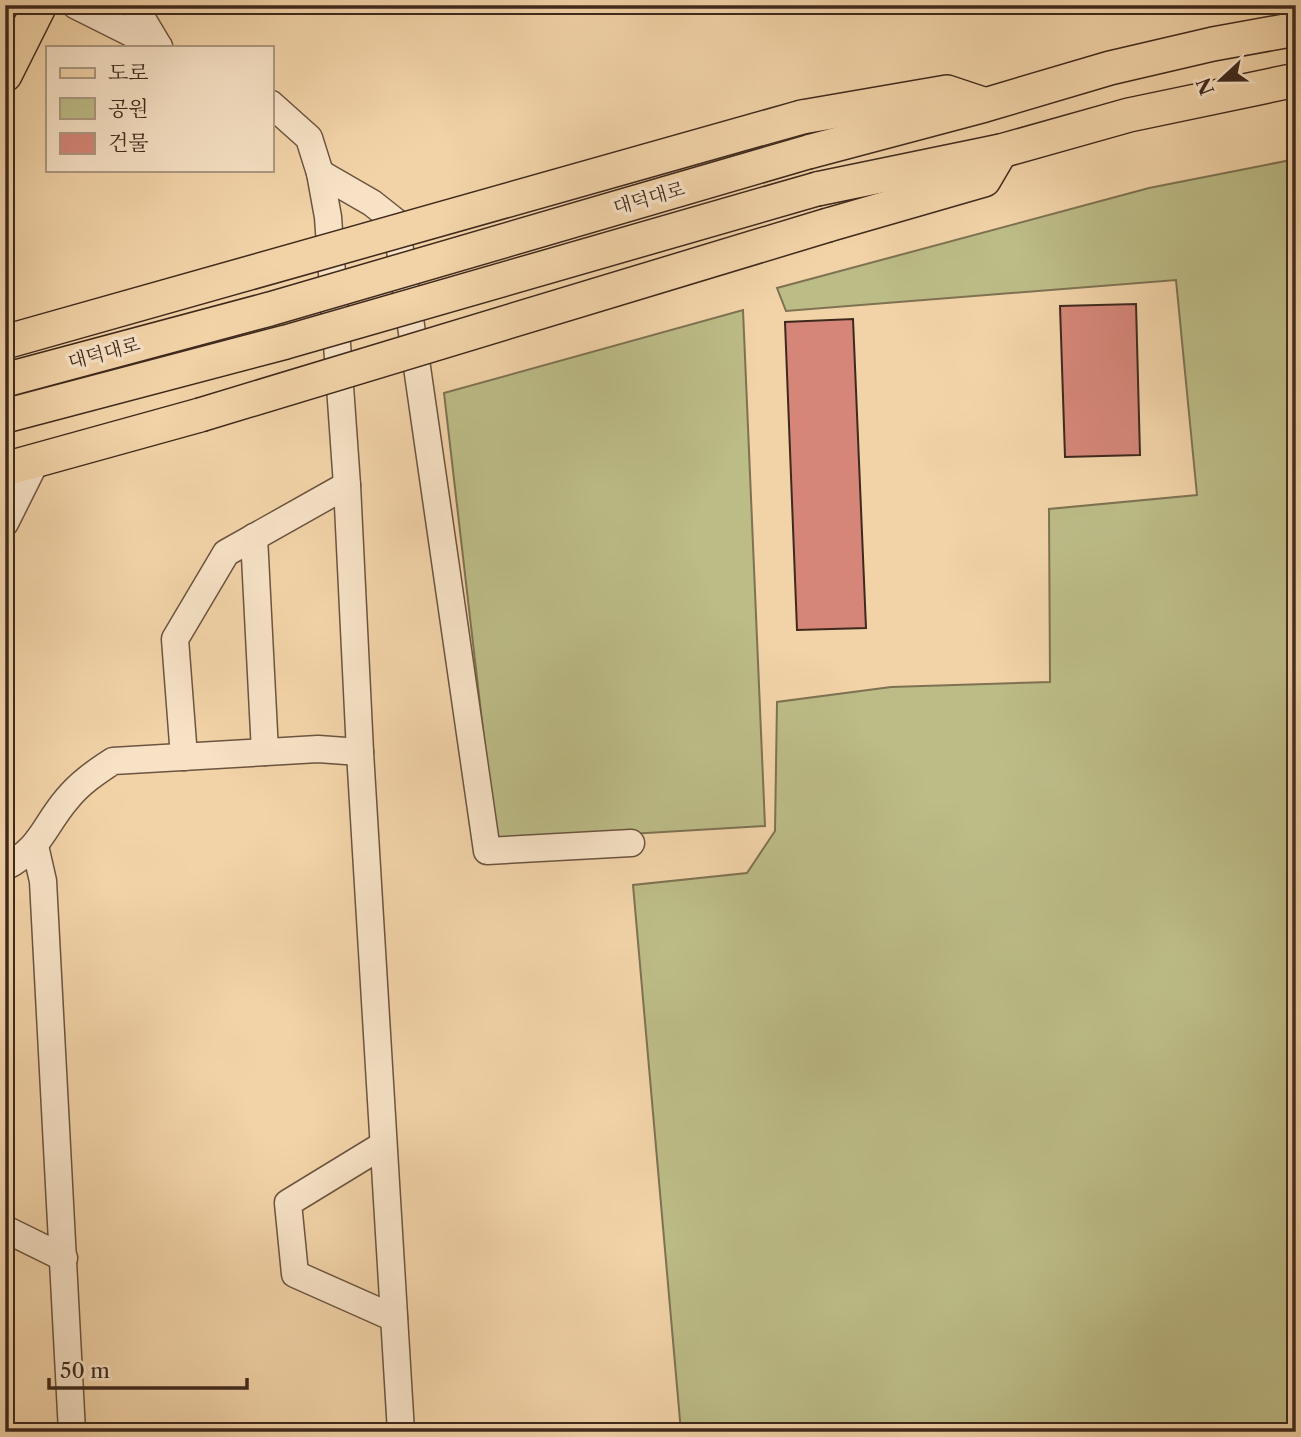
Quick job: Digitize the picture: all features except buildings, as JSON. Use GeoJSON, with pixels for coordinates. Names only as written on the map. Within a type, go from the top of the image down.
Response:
{"type":"FeatureCollection","features":[{"type":"Feature","properties":{"kind":"main road"},"geometry":{"type":"LineString","coordinates":[[5,75],[25,12]]}},
{"type":"Feature","properties":{"kind":"main road","name":"대덕대로"},"geometry":{"type":"LineString","coordinates":[[5,380],[270,309],[807,152],[985,105],[1110,68],[1213,44],[1296,29]]}},
{"type":"Feature","properties":{"kind":"main road","name":"대덕대로"},"geometry":{"type":"LineString","coordinates":[[5,416],[286,342],[817,189],[1001,151],[1129,115],[1296,80]]}},
{"type":"Feature","properties":{"kind":"main road"},"geometry":{"type":"LineString","coordinates":[[5,342],[802,117],[947,92],[985,105]]}},
{"type":"Feature","properties":{"kind":"main road"},"geometry":{"type":"LineString","coordinates":[[20,465],[200,415],[984,180],[1001,151]]}},
{"type":"Feature","properties":{"kind":"street"},"geometry":{"type":"LineString","coordinates":[[75,5],[157,46]]}},
{"type":"Feature","properties":{"kind":"street"},"geometry":{"type":"LineString","coordinates":[[134,5],[158,46]]}},
{"type":"Feature","properties":{"kind":"street"},"geometry":{"type":"LineString","coordinates":[[273,106],[309,138],[320,173],[328,217],[347,485],[360,752],[401,1432]]}},
{"type":"Feature","properties":{"kind":"street"},"geometry":{"type":"LineString","coordinates":[[320,173],[372,204],[396,222],[487,851],[631,844]]}},
{"type":"Feature","properties":{"kind":"street"},"geometry":{"type":"LineString","coordinates":[[5,523],[20,465]]}},
{"type":"Feature","properties":{"kind":"street"},"geometry":{"type":"LineString","coordinates":[[184,757],[175,639],[226,553],[347,485]]}},
{"type":"Feature","properties":{"kind":"street"},"geometry":{"type":"LineString","coordinates":[[254,537],[265,752]]}},
{"type":"Feature","properties":{"kind":"street"},"geometry":{"type":"LineString","coordinates":[[5,867],[35,846],[65,800],[88,778],[113,761],[318,749],[360,752]]}},
{"type":"Feature","properties":{"kind":"street"},"geometry":{"type":"LineString","coordinates":[[35,846],[43,881],[72,1432]]}},
{"type":"Feature","properties":{"kind":"street"},"geometry":{"type":"LineString","coordinates":[[383,1145],[288,1203],[295,1274],[394,1318]]}},
{"type":"Feature","properties":{"kind":"street"},"geometry":{"type":"LineString","coordinates":[[5,1228],[64,1258]]}},
{"type":"Feature","properties":{"kind":"green space"},"geometry":{"type":"Polygon","coordinates":[[[1296,159],[1296,1432],[681,1432],[633,885],[747,873],[775,831],[777,702],[891,687],[1050,682],[1049,509],[1197,495],[1176,280],[786,311],[777,288],[1149,188],[1296,159]]]}},
{"type":"Feature","properties":{"kind":"green space"},"geometry":{"type":"Polygon","coordinates":[[[743,310],[765,826],[496,842],[444,393],[743,310]]]}}]}
